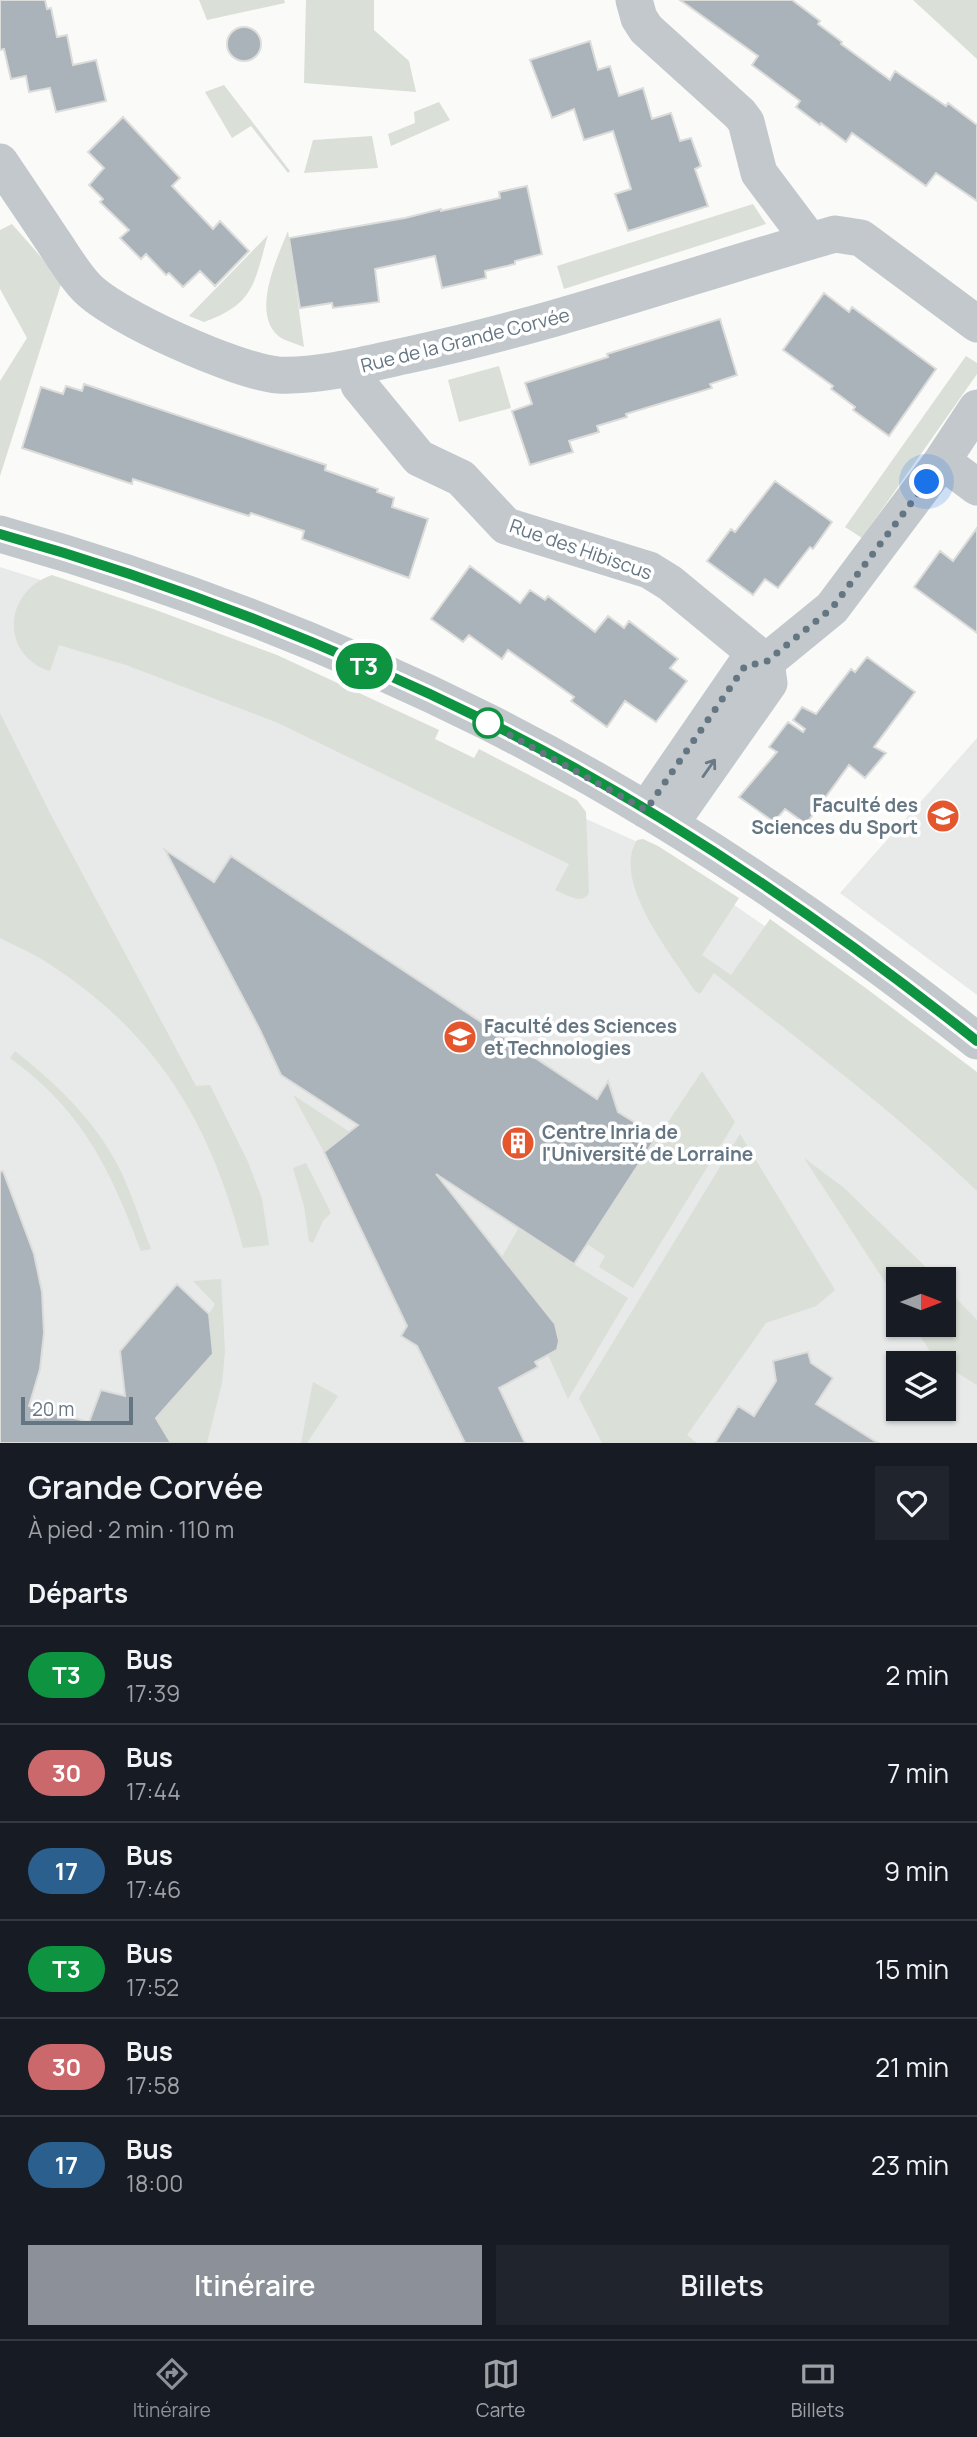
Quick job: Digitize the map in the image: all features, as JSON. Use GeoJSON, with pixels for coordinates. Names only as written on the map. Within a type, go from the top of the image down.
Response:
{"type":"FeatureCollection","features":[{"type":"Feature","properties":{"kind":"street"},"geometry":{"type":"LineString","coordinates":[[635,0],[639,18],[646,29],[746,122],[759,173],[810,241]]}},
{"type":"Feature","properties":{"kind":"street","name":"Rue de la Grande Corvée"},"geometry":{"type":"LineString","coordinates":[[0,163],[87,288],[106,304],[128,318],[247,370],[276,375],[306,375],[353,367],[483,338],[622,300],[835,234],[861,238],[977,324]]}},
{"type":"Feature","properties":{"kind":"street","name":"Rue des Hibiscus"},"geometry":{"type":"LineString","coordinates":[[353,367],[359,385],[419,458],[461,478],[506,526],[649,570],[670,583],[766,662]]}},
{"type":"Feature","properties":{"kind":"street"},"geometry":{"type":"LineString","coordinates":[[658,817],[769,683],[766,662],[832,608],[943,461],[977,408]]}},
{"type":"Feature","properties":{"kind":"street"},"geometry":{"type":"LineString","coordinates":[[943,461],[977,487]]}},
{"type":"Feature","properties":{"kind":"street"},"geometry":{"type":"LineString","coordinates":[[0,534],[108,566],[211,603],[386,675],[488,723],[658,817],[752,876],[842,937],[977,1041]]}},
{"type":"Feature","properties":{"kind":"shaded area"},"geometry":{"type":"Polygon","coordinates":[[[199,0],[284,0],[285,3],[207,20],[199,0]]]}},
{"type":"Feature","properties":{"kind":"shaded area"},"geometry":{"type":"Polygon","coordinates":[[[306,0],[374,0],[374,30],[409,61],[416,92],[304,83],[306,0]]]}},
{"type":"Feature","properties":{"kind":"shaded area"},"geometry":{"type":"Polygon","coordinates":[[[913,0],[977,0],[977,59],[913,0]]]}},
{"type":"Feature","properties":{"kind":"shaded area"},"geometry":{"type":"Polygon","coordinates":[[[224,85],[290,171],[288,173],[251,126],[232,138],[205,92],[224,85]]]}},
{"type":"Feature","properties":{"kind":"shaded area"},"geometry":{"type":"Polygon","coordinates":[[[439,102],[450,120],[391,146],[388,134],[415,123],[414,112],[439,102]]]}},
{"type":"Feature","properties":{"kind":"shaded area"},"geometry":{"type":"Polygon","coordinates":[[[372,136],[378,168],[304,173],[313,140],[372,136]]]}},
{"type":"Feature","properties":{"kind":"shaded area"},"geometry":{"type":"Polygon","coordinates":[[[753,204],[766,224],[564,289],[557,266],[753,204]]]}},
{"type":"Feature","properties":{"kind":"shaded area"},"geometry":{"type":"Polygon","coordinates":[[[12,224],[62,281],[0,476],[0,381],[27,338],[0,289],[0,230],[12,224]]]}},
{"type":"Feature","properties":{"kind":"shaded area"},"geometry":{"type":"Polygon","coordinates":[[[288,231],[304,347],[283,339],[273,330],[267,317],[268,288],[288,231]]]}},
{"type":"Feature","properties":{"kind":"shaded area"},"geometry":{"type":"Polygon","coordinates":[[[268,235],[255,279],[243,299],[234,308],[204,322],[189,316],[268,235]]]}},
{"type":"Feature","properties":{"kind":"shaded area"},"geometry":{"type":"Polygon","coordinates":[[[966,356],[977,363],[977,374],[862,538],[845,527],[966,356]]]}},
{"type":"Feature","properties":{"kind":"shaded area"},"geometry":{"type":"Polygon","coordinates":[[[499,366],[511,408],[459,422],[448,380],[499,366]]]}},
{"type":"Feature","properties":{"kind":"shaded area","name":"Faculté des Sciences et Technologies"},"geometry":{"type":"Polygon","coordinates":[[[0,567],[79,592],[651,848],[867,996],[977,1081],[977,1443],[0,1443],[0,567]]]}},
{"type":"Feature","properties":{"kind":"shaded area"},"geometry":{"type":"Polygon","coordinates":[[[52,575],[277,655],[439,730],[435,739],[474,758],[479,749],[577,800],[586,812],[589,893],[578,899],[555,890],[569,864],[278,723],[126,665],[59,645],[50,671],[34,663],[22,652],[14,623],[24,595],[36,583],[52,575]]]}},
{"type":"Feature","properties":{"kind":"shaded area"},"geometry":{"type":"Polygon","coordinates":[[[0,713],[51,815],[196,1086],[210,1085],[248,1162],[262,1199],[269,1245],[243,1248],[214,1159],[173,1083],[147,1049],[117,1017],[83,988],[43,960],[0,938],[0,713]]]}},
{"type":"Feature","properties":{"kind":"shaded area","name":"Faculté des Sciences du Sport"},"geometry":{"type":"Polygon","coordinates":[[[977,738],[977,995],[840,893],[977,738]]]}},
{"type":"Feature","properties":{"kind":"shaded area"},"geometry":{"type":"Polygon","coordinates":[[[643,839],[739,898],[702,955],[731,975],[770,919],[977,1072],[977,1191],[881,1106],[714,973],[700,994],[695,991],[660,938],[638,897],[632,876],[631,857],[637,840],[643,839]]]}},
{"type":"Feature","properties":{"kind":"shaded area"},"geometry":{"type":"Polygon","coordinates":[[[15,1051],[63,1093],[103,1141],[124,1178],[151,1249],[141,1251],[118,1194],[91,1144],[57,1099],[10,1058],[15,1051]]]}},
{"type":"Feature","properties":{"kind":"shaded area"},"geometry":{"type":"Polygon","coordinates":[[[702,1071],[735,1122],[633,1288],[599,1267],[605,1256],[587,1244],[702,1071]]]}},
{"type":"Feature","properties":{"kind":"shaded area"},"geometry":{"type":"Polygon","coordinates":[[[293,1095],[463,1206],[449,1228],[327,1150],[324,1152],[293,1095]]]}},
{"type":"Feature","properties":{"kind":"shaded area"},"geometry":{"type":"Polygon","coordinates":[[[740,1134],[835,1290],[816,1306],[766,1323],[687,1435],[697,1443],[602,1443],[579,1398],[740,1134]]]}},
{"type":"Feature","properties":{"kind":"shaded area"},"geometry":{"type":"Polygon","coordinates":[[[804,1158],[843,1187],[926,1267],[886,1267],[886,1284],[804,1158]]]}},
{"type":"Feature","properties":{"kind":"shaded area"},"geometry":{"type":"Polygon","coordinates":[[[306,1163],[331,1213],[323,1221],[313,1243],[309,1241],[304,1206],[293,1168],[306,1163]]]}},
{"type":"Feature","properties":{"kind":"shaded area"},"geometry":{"type":"Polygon","coordinates":[[[518,1229],[628,1298],[568,1399],[548,1355],[557,1350],[556,1326],[553,1320],[544,1308],[531,1298],[532,1294],[495,1269],[518,1229]]]}},
{"type":"Feature","properties":{"kind":"shaded area"},"geometry":{"type":"Polygon","coordinates":[[[221,1279],[225,1351],[222,1383],[207,1443],[151,1443],[169,1440],[156,1418],[213,1354],[209,1314],[215,1304],[193,1281],[221,1279]]]}},
{"type":"Feature","properties":{"kind":"shaded area"},"geometry":{"type":"Polygon","coordinates":[[[956,1298],[977,1320],[977,1385],[956,1372],[956,1351],[930,1351],[921,1337],[956,1337],[956,1298]]]}},
{"type":"Feature","properties":{"kind":"shaded area"},"geometry":{"type":"Polygon","coordinates":[[[313,1382],[338,1396],[307,1443],[301,1443],[313,1382]]]}},
{"type":"Feature","properties":{"kind":"building"},"geometry":{"type":"Polygon","coordinates":[[[0,0],[45,0],[47,9],[51,8],[57,37],[67,35],[73,65],[96,60],[106,101],[56,112],[50,88],[29,92],[26,76],[11,79],[4,49],[0,50],[0,0]]]}},
{"type":"Feature","properties":{"kind":"building"},"geometry":{"type":"Polygon","coordinates":[[[680,0],[792,0],[820,21],[818,24],[842,42],[841,44],[890,80],[895,71],[946,106],[948,103],[977,125],[977,201],[936,173],[926,186],[852,133],[846,142],[821,123],[820,125],[796,107],[800,101],[752,65],[758,56],[680,0]]]}},
{"type":"Feature","properties":{"kind":"building"},"geometry":{"type":"Polygon","coordinates":[[[244,27],[256,32],[261,44],[256,56],[244,61],[232,56],[227,44],[232,32],[244,27]]]}},
{"type":"Feature","properties":{"kind":"building"},"geometry":{"type":"Polygon","coordinates":[[[590,41],[598,70],[610,66],[619,96],[643,88],[652,119],[671,113],[680,141],[691,138],[701,166],[695,169],[708,206],[628,231],[615,194],[631,189],[613,131],[584,140],[574,109],[552,118],[530,60],[590,41]]]}},
{"type":"Feature","properties":{"kind":"building"},"geometry":{"type":"Polygon","coordinates":[[[123,117],[180,178],[172,186],[213,229],[220,221],[249,251],[215,286],[200,271],[183,287],[169,273],[166,275],[146,254],[141,259],[120,238],[129,230],[100,202],[103,199],[89,185],[104,168],[88,152],[123,117]]]}},
{"type":"Feature","properties":{"kind":"building"},"geometry":{"type":"Polygon","coordinates":[[[527,186],[542,254],[485,271],[486,278],[442,288],[435,256],[375,269],[379,302],[333,308],[332,303],[300,308],[289,238],[441,211],[500,198],[499,192],[527,186]]]}},
{"type":"Feature","properties":{"kind":"building"},"geometry":{"type":"Polygon","coordinates":[[[824,293],[849,312],[852,307],[936,369],[889,436],[853,410],[855,407],[831,389],[833,386],[783,350],[824,293]]]}},
{"type":"Feature","properties":{"kind":"building"},"geometry":{"type":"Polygon","coordinates":[[[720,319],[737,375],[710,384],[712,388],[626,414],[627,417],[597,426],[599,432],[569,441],[573,452],[530,465],[512,411],[532,404],[525,383],[720,319]]]}},
{"type":"Feature","properties":{"kind":"building"},"geometry":{"type":"Polygon","coordinates":[[[84,384],[326,465],[325,470],[378,489],[377,492],[394,498],[392,507],[428,519],[409,578],[302,539],[304,531],[251,513],[249,516],[133,479],[132,484],[22,448],[41,387],[63,394],[66,386],[82,391],[84,384]]]}},
{"type":"Feature","properties":{"kind":"building"},"geometry":{"type":"Polygon","coordinates":[[[775,481],[832,522],[813,549],[810,547],[778,588],[765,579],[753,595],[707,561],[731,529],[735,532],[775,481]]]}},
{"type":"Feature","properties":{"kind":"building"},"geometry":{"type":"Polygon","coordinates":[[[977,528],[977,633],[914,587],[940,551],[953,561],[977,528]]]}},
{"type":"Feature","properties":{"kind":"building"},"geometry":{"type":"Polygon","coordinates":[[[470,566],[520,603],[530,590],[545,600],[548,596],[595,632],[608,616],[624,628],[629,621],[678,659],[670,668],[687,681],[656,722],[625,701],[607,727],[571,701],[574,697],[508,650],[502,659],[469,635],[463,642],[431,619],[470,566]]]}},
{"type":"Feature","properties":{"kind":"building"},"geometry":{"type":"Polygon","coordinates":[[[867,657],[915,692],[874,747],[886,753],[865,778],[849,765],[806,824],[785,809],[774,822],[739,797],[777,752],[769,747],[788,722],[803,732],[805,729],[793,720],[802,707],[816,714],[851,669],[855,672],[867,657]]]}},
{"type":"Feature","properties":{"kind":"building","name":"Centre Inria de l'Université de Lorraine"},"geometry":{"type":"Polygon","coordinates":[[[165,850],[214,882],[231,856],[597,1099],[608,1081],[618,1112],[657,1136],[574,1264],[436,1174],[555,1324],[559,1341],[557,1350],[535,1362],[538,1367],[499,1388],[525,1443],[465,1443],[417,1346],[401,1336],[407,1326],[324,1152],[358,1125],[281,1075],[165,850]]]}},
{"type":"Feature","properties":{"kind":"building"},"geometry":{"type":"Polygon","coordinates":[[[3,1171],[34,1254],[42,1292],[44,1333],[40,1369],[29,1406],[89,1422],[101,1390],[125,1396],[120,1351],[177,1284],[209,1314],[213,1354],[156,1418],[171,1443],[0,1443],[0,1172],[3,1171]]]}},
{"type":"Feature","properties":{"kind":"building"},"geometry":{"type":"Polygon","coordinates":[[[808,1352],[811,1363],[833,1378],[816,1404],[878,1443],[715,1443],[738,1406],[754,1416],[776,1381],[773,1361],[808,1352]]]}},
{"type":"Feature","properties":{"kind":"bus line","name":"T3"},"geometry":{"type":"LineString","coordinates":[[0,534],[108,566],[223,608],[386,675],[488,723],[620,794],[752,876],[842,937],[977,1041]]}},
{"type":"Feature","properties":{"kind":"place","name":"Faculté des Sciences du Sport"},"geometry":{"type":"Point","coordinates":[943,816]}},
{"type":"Feature","properties":{"kind":"place","name":"Faculté des Sciences et Technologies"},"geometry":{"type":"Point","coordinates":[460,1037]}},
{"type":"Feature","properties":{"kind":"place","name":"Centre Inria de l'Université de Lorraine"},"geometry":{"type":"Point","coordinates":[518,1143]}},
{"type":"Feature","properties":{"kind":"route"},"geometry":{"type":"LineString","coordinates":[[488,723],[646,810],[745,666],[766,662],[832,608],[927,482]]}}]}
